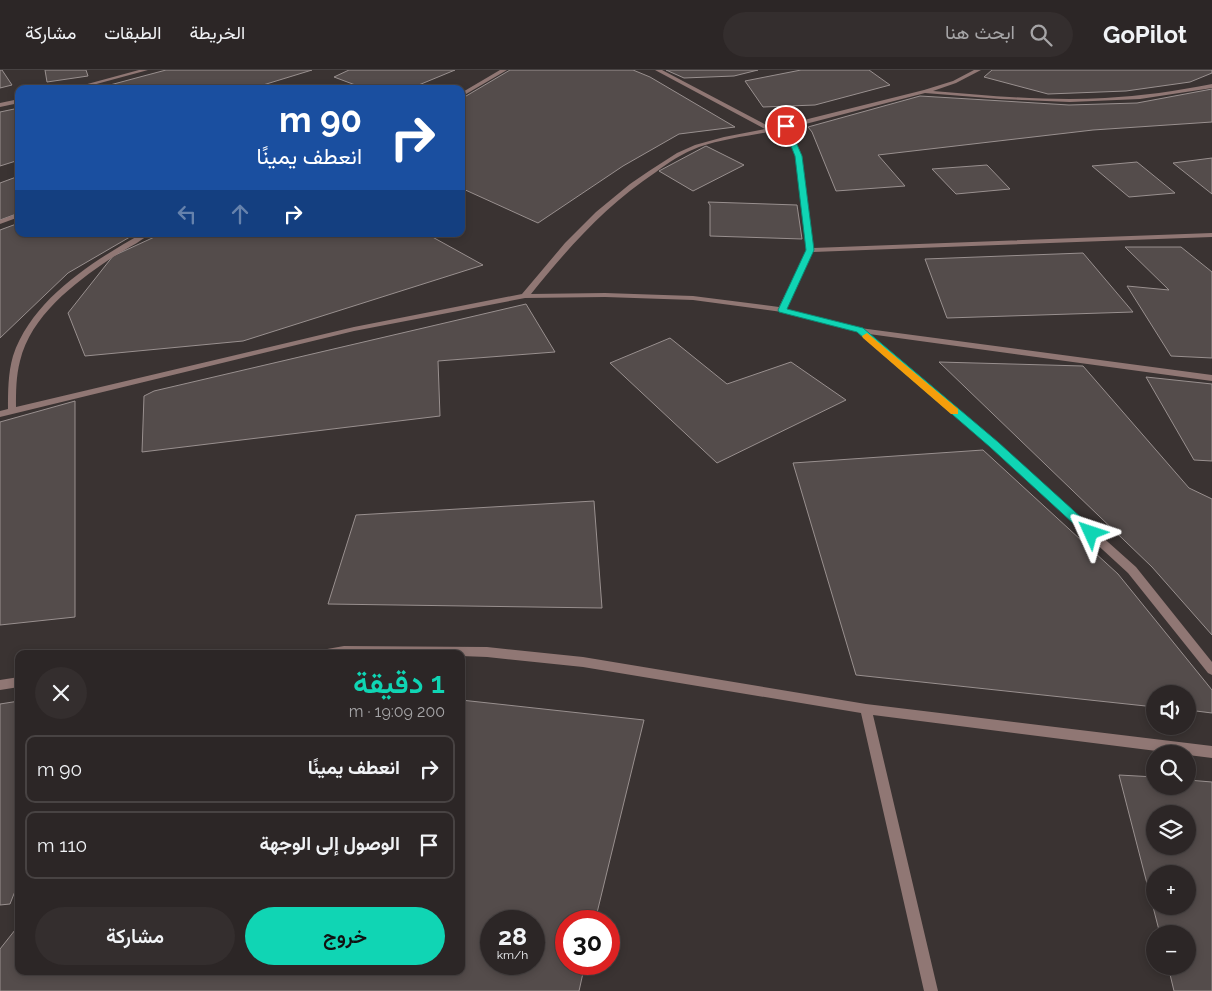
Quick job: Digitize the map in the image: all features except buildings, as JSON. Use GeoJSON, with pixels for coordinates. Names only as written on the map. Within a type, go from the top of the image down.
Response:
{"type":"FeatureCollection","features":[{"type":"Feature","properties":{"kind":"street"},"geometry":{"type":"LineString","coordinates":[[87,85],[145,70]]}},
{"type":"Feature","properties":{"kind":"street"},"geometry":{"type":"LineString","coordinates":[[465,93],[504,70]]}},
{"type":"Feature","properties":{"kind":"street"},"geometry":{"type":"LineString","coordinates":[[658,70],[771,130]]}},
{"type":"Feature","properties":{"kind":"street"},"geometry":{"type":"LineString","coordinates":[[525,296],[586,224],[629,186],[676,155],[697,146],[771,130],[921,92],[968,77],[978,70]]}},
{"type":"Feature","properties":{"kind":"street"},"geometry":{"type":"LineString","coordinates":[[921,92],[1034,101],[1118,100],[1178,93],[1212,86]]}},
{"type":"Feature","properties":{"kind":"street"},"geometry":{"type":"LineString","coordinates":[[0,106],[15,102]]}},
{"type":"Feature","properties":{"kind":"street"},"geometry":{"type":"LineString","coordinates":[[782,310],[810,250],[798,156],[786,126]]}},
{"type":"Feature","properties":{"kind":"street"},"geometry":{"type":"LineString","coordinates":[[0,222],[15,216]]}},
{"type":"Feature","properties":{"kind":"street"},"geometry":{"type":"LineString","coordinates":[[810,250],[1212,236]]}},
{"type":"Feature","properties":{"kind":"street"},"geometry":{"type":"LineString","coordinates":[[12,410],[13,376],[18,352],[28,331],[62,294],[99,264],[141,237]]}},
{"type":"Feature","properties":{"kind":"street"},"geometry":{"type":"LineString","coordinates":[[0,414],[354,329],[525,296],[692,298],[782,310],[860,330],[1212,378]]}},
{"type":"Feature","properties":{"kind":"street"},"geometry":{"type":"LineString","coordinates":[[860,330],[994,445],[1132,570],[1212,670]]}},
{"type":"Feature","properties":{"kind":"street"},"geometry":{"type":"LineString","coordinates":[[465,652],[487,652],[573,661],[866,709],[1212,752]]}},
{"type":"Feature","properties":{"kind":"street"},"geometry":{"type":"LineString","coordinates":[[0,685],[15,683]]}},
{"type":"Feature","properties":{"kind":"street"},"geometry":{"type":"LineString","coordinates":[[866,709],[930,991]]}},
{"type":"Feature","properties":{"kind":"slow traffic"},"geometry":{"type":"LineString","coordinates":[[867,336],[955,411]]}},
{"type":"Feature","properties":{"kind":"route"},"geometry":{"type":"LineString","coordinates":[[786,126],[798,156],[810,250],[782,310],[860,330],[994,445],[1091,533]]}}]}
